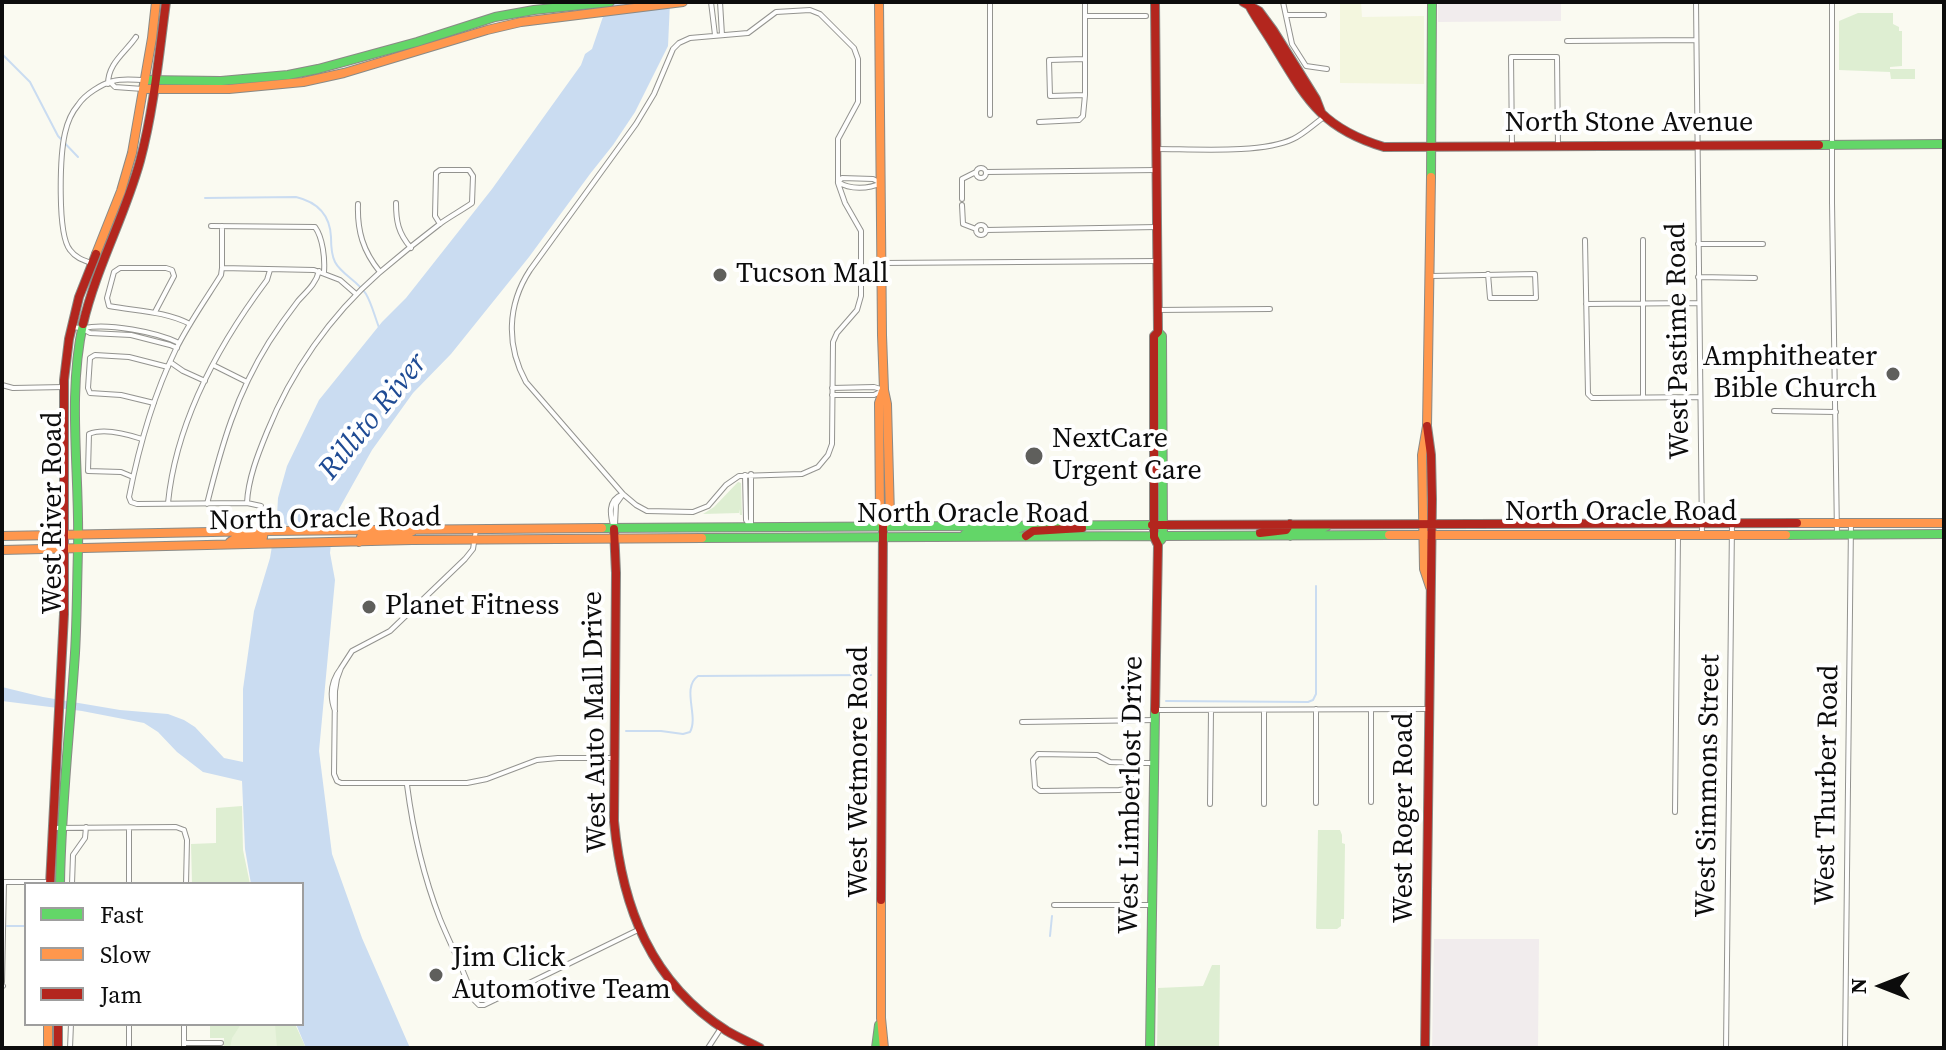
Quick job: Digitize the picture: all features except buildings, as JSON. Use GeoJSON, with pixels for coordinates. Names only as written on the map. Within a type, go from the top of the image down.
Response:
{"type":"FeatureCollection","features":[{"type":"Feature","properties":{"kind":"main road","name":"West River Road"},"geometry":{"type":"LineString","coordinates":[[54,882],[64,614],[66,356],[79,297],[121,191],[132,153],[156,2]]}},
{"type":"Feature","properties":{"kind":"main road","name":"West River Road"},"geometry":{"type":"LineString","coordinates":[[56,828],[75,651],[77,352],[93,286],[143,152],[166,2]]}},
{"type":"Feature","properties":{"kind":"main road"},"geometry":{"type":"LineString","coordinates":[[144,84],[229,89],[303,82],[344,73],[487,30],[597,8],[610,2]]}},
{"type":"Feature","properties":{"kind":"main road"},"geometry":{"type":"LineString","coordinates":[[155,85],[288,75],[417,42],[495,17],[555,5],[597,8],[681,2]]}},
{"type":"Feature","properties":{"kind":"main road","name":"West Wetmore Road"},"geometry":{"type":"LineString","coordinates":[[879,2],[884,390],[890,516],[883,526],[881,1018],[884,1048]]}},
{"type":"Feature","properties":{"kind":"main road","name":"West Limberlost Drive"},"geometry":{"type":"LineString","coordinates":[[1150,1048],[1158,539],[1163,426],[1162,336],[1158,332],[1157,310],[1155,2]]}},
{"type":"Feature","properties":{"kind":"main road","name":"West Roger Road"},"geometry":{"type":"LineString","coordinates":[[1425,1048],[1430,587],[1424,569],[1431,455],[1427,426],[1432,2]]}},
{"type":"Feature","properties":{"kind":"main road","name":"North Stone Avenue"},"geometry":{"type":"LineString","coordinates":[[1248,4],[1259,11],[1273,30],[1324,117],[1363,142],[1384,147],[1944,144]]}},
{"type":"Feature","properties":{"kind":"main road","name":"West Limberlost Drive"},"geometry":{"type":"LineString","coordinates":[[1158,332],[1154,336],[1154,362],[1159,525]]}},
{"type":"Feature","properties":{"kind":"main road"},"geometry":{"type":"LineString","coordinates":[[1154,362],[1163,369]]}},
{"type":"Feature","properties":{"kind":"main road"},"geometry":{"type":"LineString","coordinates":[[1155,419],[1163,426]]}},
{"type":"Feature","properties":{"kind":"main road"},"geometry":{"type":"LineString","coordinates":[[1566,523],[1566,535]]}},
{"type":"Feature","properties":{"kind":"main road","name":"North Oracle Road"},"geometry":{"type":"LineString","coordinates":[[2,550],[475,541],[751,527],[1944,523]]}},
{"type":"Feature","properties":{"kind":"main road"},"geometry":{"type":"LineString","coordinates":[[1026,536],[1033,531],[1080,529],[1087,524]]}},
{"type":"Feature","properties":{"kind":"main road"},"geometry":{"type":"LineString","coordinates":[[1246,536],[1286,530],[1290,524]]}},
{"type":"Feature","properties":{"kind":"main road"},"geometry":{"type":"LineString","coordinates":[[1290,536],[1295,530],[1320,529],[1333,524]]}},
{"type":"Feature","properties":{"kind":"main road"},"geometry":{"type":"LineString","coordinates":[[959,536],[974,531],[1019,530],[1025,525]]}},
{"type":"Feature","properties":{"kind":"main road"},"geometry":{"type":"LineString","coordinates":[[359,542],[361,537],[405,535],[415,530]]}},
{"type":"Feature","properties":{"kind":"main road","name":"North Oracle Road"},"geometry":{"type":"LineString","coordinates":[[2,536],[415,530],[1158,539],[1246,536],[1944,534]]}},
{"type":"Feature","properties":{"kind":"main road"},"geometry":{"type":"LineString","coordinates":[[228,544],[236,538],[263,537],[267,531]]}},
{"type":"Feature","properties":{"kind":"main road","name":"West Auto Mall Drive"},"geometry":{"type":"LineString","coordinates":[[614,534],[615,842],[623,886],[638,930],[674,986],[721,1028],[760,1048]]}},
{"type":"Feature","properties":{"kind":"main road","name":"West Wetmore Road"},"geometry":{"type":"LineString","coordinates":[[876,1048],[881,1018]]}},
{"type":"Feature","properties":{"kind":"main road"},"geometry":{"type":"LineString","coordinates":[[48,1026],[48,1048]]}},
{"type":"Feature","properties":{"kind":"main road"},"geometry":{"type":"LineString","coordinates":[[58,1026],[58,1048]]}},
{"type":"Feature","properties":{"kind":"street"},"geometry":{"type":"LineString","coordinates":[[711,2],[715,36]]}},
{"type":"Feature","properties":{"kind":"street"},"geometry":{"type":"LineString","coordinates":[[720,2],[722,35]]}},
{"type":"Feature","properties":{"kind":"street"},"geometry":{"type":"LineString","coordinates":[[990,2],[990,115]]}},
{"type":"Feature","properties":{"kind":"street"},"geometry":{"type":"LineString","coordinates":[[1039,122],[1079,120],[1083,116],[1085,2]]}},
{"type":"Feature","properties":{"kind":"street"},"geometry":{"type":"LineString","coordinates":[[1283,2],[1292,44],[1306,66],[1327,69]]}},
{"type":"Feature","properties":{"kind":"street","name":"West Pastime Road"},"geometry":{"type":"LineString","coordinates":[[1696,2],[1702,536]]}},
{"type":"Feature","properties":{"kind":"street"},"geometry":{"type":"LineString","coordinates":[[1832,2],[1837,535]]}},
{"type":"Feature","properties":{"kind":"street"},"geometry":{"type":"LineString","coordinates":[[553,18],[555,5]]}},
{"type":"Feature","properties":{"kind":"street"},"geometry":{"type":"LineString","coordinates":[[810,10],[819,14],[856,50],[858,102],[839,135],[838,182],[845,203],[861,231],[861,296],[857,310],[833,342],[832,444],[821,464],[803,474],[748,475],[733,479],[708,506],[693,512],[647,511],[623,494],[526,382],[511,340],[513,310],[520,287],[530,270],[648,105],[675,47],[686,39],[722,35],[752,32],[778,11],[810,10]]}},
{"type":"Feature","properties":{"kind":"street"},"geometry":{"type":"LineString","coordinates":[[1286,15],[1324,15]]}},
{"type":"Feature","properties":{"kind":"street"},"geometry":{"type":"LineString","coordinates":[[1085,16],[1146,16]]}},
{"type":"Feature","properties":{"kind":"street"},"geometry":{"type":"LineString","coordinates":[[109,84],[111,66],[136,37]]}},
{"type":"Feature","properties":{"kind":"street"},"geometry":{"type":"LineString","coordinates":[[1567,41],[1696,40]]}},
{"type":"Feature","properties":{"kind":"street"},"geometry":{"type":"LineString","coordinates":[[1512,147],[1511,57],[1557,57],[1558,147]]}},
{"type":"Feature","properties":{"kind":"street"},"geometry":{"type":"LineString","coordinates":[[1085,59],[1049,60],[1050,96],[1085,95]]}},
{"type":"Feature","properties":{"kind":"street"},"geometry":{"type":"LineString","coordinates":[[91,263],[79,259],[71,251],[63,233],[65,131],[78,103],[96,89],[121,80],[144,84]]}},
{"type":"Feature","properties":{"kind":"street"},"geometry":{"type":"LineString","coordinates":[[109,84],[115,87],[144,84]]}},
{"type":"Feature","properties":{"kind":"street"},"geometry":{"type":"LineString","coordinates":[[1157,149],[1274,145],[1295,139],[1324,117]]}},
{"type":"Feature","properties":{"kind":"street"},"geometry":{"type":"LineString","coordinates":[[247,503],[265,437],[288,387],[319,338],[357,293],[380,272],[440,224],[472,203],[473,176],[469,170],[440,170],[436,173],[435,216],[440,224]]}},
{"type":"Feature","properties":{"kind":"street"},"geometry":{"type":"LineString","coordinates":[[1157,170],[986,172],[981,178],[976,172],[962,179],[962,202],[963,224],[976,229],[980,235],[986,230],[1157,227]]}},
{"type":"Feature","properties":{"kind":"street"},"geometry":{"type":"LineString","coordinates":[[838,182],[842,178],[873,179],[881,183]]}},
{"type":"Feature","properties":{"kind":"street"},"geometry":{"type":"LineString","coordinates":[[396,203],[400,233],[411,248]]}},
{"type":"Feature","properties":{"kind":"street"},"geometry":{"type":"LineString","coordinates":[[358,204],[358,226],[363,244],[380,272]]}},
{"type":"Feature","properties":{"kind":"street"},"geometry":{"type":"LineString","coordinates":[[207,504],[220,448],[247,382],[270,341],[316,281],[325,264],[315,227],[211,226]]}},
{"type":"Feature","properties":{"kind":"street"},"geometry":{"type":"LineString","coordinates":[[222,226],[221,275],[169,365],[142,439],[129,497],[131,502],[137,504],[247,503],[261,506]]}},
{"type":"Feature","properties":{"kind":"street"},"geometry":{"type":"LineString","coordinates":[[1585,240],[1586,389],[1589,396]]}},
{"type":"Feature","properties":{"kind":"street"},"geometry":{"type":"LineString","coordinates":[[1643,240],[1643,398]]}},
{"type":"Feature","properties":{"kind":"street"},"geometry":{"type":"LineString","coordinates":[[1698,244],[1763,244]]}},
{"type":"Feature","properties":{"kind":"street"},"geometry":{"type":"LineString","coordinates":[[882,263],[1157,261]]}},
{"type":"Feature","properties":{"kind":"street"},"geometry":{"type":"LineString","coordinates":[[222,268],[322,272],[340,280],[357,293]]}},
{"type":"Feature","properties":{"kind":"street"},"geometry":{"type":"LineString","coordinates":[[155,312],[174,276],[172,270],[116,269],[112,274],[107,303],[112,307],[155,312],[190,324]]}},
{"type":"Feature","properties":{"kind":"street"},"geometry":{"type":"LineString","coordinates":[[168,503],[182,440],[205,381],[238,319],[267,280],[270,269]]}},
{"type":"Feature","properties":{"kind":"street"},"geometry":{"type":"LineString","coordinates":[[1431,276],[1488,274],[1535,274],[1536,298],[1490,298],[1488,274]]}},
{"type":"Feature","properties":{"kind":"street"},"geometry":{"type":"LineString","coordinates":[[1698,277],[1755,278]]}},
{"type":"Feature","properties":{"kind":"street"},"geometry":{"type":"LineString","coordinates":[[1586,304],[1698,303]]}},
{"type":"Feature","properties":{"kind":"street"},"geometry":{"type":"LineString","coordinates":[[1157,310],[1270,309]]}},
{"type":"Feature","properties":{"kind":"street"},"geometry":{"type":"LineString","coordinates":[[71,327],[90,333],[131,335],[178,346]]}},
{"type":"Feature","properties":{"kind":"street"},"geometry":{"type":"LineString","coordinates":[[154,403],[121,395],[92,394],[88,388],[90,358],[95,355],[129,357],[169,365],[205,381]]}},
{"type":"Feature","properties":{"kind":"street"},"geometry":{"type":"LineString","coordinates":[[213,365],[247,382]]}},
{"type":"Feature","properties":{"kind":"street"},"geometry":{"type":"LineString","coordinates":[[2,385],[13,388],[64,387]]}},
{"type":"Feature","properties":{"kind":"street"},"geometry":{"type":"LineString","coordinates":[[832,388],[874,387],[884,390]]}},
{"type":"Feature","properties":{"kind":"street"},"geometry":{"type":"LineString","coordinates":[[832,395],[874,395],[884,390]]}},
{"type":"Feature","properties":{"kind":"street"},"geometry":{"type":"LineString","coordinates":[[1589,396],[1700,397]]}},
{"type":"Feature","properties":{"kind":"street"},"geometry":{"type":"LineString","coordinates":[[1584,401],[1589,396]]}},
{"type":"Feature","properties":{"kind":"street"},"geometry":{"type":"LineString","coordinates":[[1774,411],[1836,412]]}},
{"type":"Feature","properties":{"kind":"street"},"geometry":{"type":"LineString","coordinates":[[133,477],[121,472],[88,471],[88,439],[90,433],[104,432],[142,439]]}},
{"type":"Feature","properties":{"kind":"street"},"geometry":{"type":"LineString","coordinates":[[748,475],[746,520],[751,527]]}},
{"type":"Feature","properties":{"kind":"street","name":"West Auto Mall Drive"},"geometry":{"type":"LineString","coordinates":[[614,534],[611,504],[615,497],[623,494]]}},
{"type":"Feature","properties":{"kind":"street","name":"West Thurber Road"},"geometry":{"type":"LineString","coordinates":[[1845,1048],[1851,523]]}},
{"type":"Feature","properties":{"kind":"street","name":"West Simmons Street"},"geometry":{"type":"LineString","coordinates":[[1726,1048],[1732,524]]}},
{"type":"Feature","properties":{"kind":"street"},"geometry":{"type":"LineString","coordinates":[[476,530],[473,549],[465,559],[390,631],[352,651],[341,668],[337,679],[335,711],[334,774],[337,781],[467,783],[487,779],[537,760],[615,758]]}},
{"type":"Feature","properties":{"kind":"street"},"geometry":{"type":"LineString","coordinates":[[1675,812],[1678,536]]}},
{"type":"Feature","properties":{"kind":"street"},"geometry":{"type":"LineString","coordinates":[[1316,709],[1316,803]]}},
{"type":"Feature","properties":{"kind":"street"},"geometry":{"type":"LineString","coordinates":[[1156,710],[1428,709]]}},
{"type":"Feature","properties":{"kind":"street"},"geometry":{"type":"LineString","coordinates":[[1210,804],[1211,710]]}},
{"type":"Feature","properties":{"kind":"street"},"geometry":{"type":"LineString","coordinates":[[1264,710],[1264,804]]}},
{"type":"Feature","properties":{"kind":"street"},"geometry":{"type":"LineString","coordinates":[[1371,710],[1371,802]]}},
{"type":"Feature","properties":{"kind":"street"},"geometry":{"type":"LineString","coordinates":[[1022,722],[1156,720]]}},
{"type":"Feature","properties":{"kind":"street"},"geometry":{"type":"LineString","coordinates":[[1137,763],[1135,783],[1127,789],[1040,791],[1035,787],[1033,760],[1038,754],[1097,755],[1110,762],[1155,763]]}},
{"type":"Feature","properties":{"kind":"street"},"geometry":{"type":"LineString","coordinates":[[407,784],[422,867],[474,1000],[479,1005],[638,930]]}},
{"type":"Feature","properties":{"kind":"street"},"geometry":{"type":"LineString","coordinates":[[72,882],[73,855],[85,838],[86,827]]}},
{"type":"Feature","properties":{"kind":"street"},"geometry":{"type":"LineString","coordinates":[[56,828],[186,829],[186,882]]}},
{"type":"Feature","properties":{"kind":"street"},"geometry":{"type":"LineString","coordinates":[[129,828],[129,882]]}},
{"type":"Feature","properties":{"kind":"street"},"geometry":{"type":"LineString","coordinates":[[2,984],[3,882],[24,882]]}},
{"type":"Feature","properties":{"kind":"street"},"geometry":{"type":"LineString","coordinates":[[1054,905],[1153,905]]}},
{"type":"Feature","properties":{"kind":"street"},"geometry":{"type":"LineString","coordinates":[[70,1048],[71,1026]]}},
{"type":"Feature","properties":{"kind":"street"},"geometry":{"type":"LineString","coordinates":[[129,1026],[129,1048]]}},
{"type":"Feature","properties":{"kind":"street"},"geometry":{"type":"LineString","coordinates":[[708,1048],[721,1028]]}},
{"type":"Feature","properties":{"kind":"street"},"geometry":{"type":"LineString","coordinates":[[184,1045],[221,1043]]}},
{"type":"Feature","properties":{"kind":"shaded area"},"geometry":{"type":"Polygon","coordinates":[[[1438,2],[1561,2],[1561,21],[1438,22],[1438,2]]]}},
{"type":"Feature","properties":{"kind":"shaded area"},"geometry":{"type":"Polygon","coordinates":[[[1434,939],[1539,939],[1538,1048],[1432,1048],[1434,939]]]}},
{"type":"Feature","properties":{"kind":"green space"},"geometry":{"type":"Polygon","coordinates":[[[1340,2],[1361,2],[1362,17],[1424,16],[1424,84],[1340,83],[1340,2]]]}},
{"type":"Feature","properties":{"kind":"green space"},"geometry":{"type":"Polygon","coordinates":[[[1858,13],[1893,13],[1893,24],[1902,31],[1902,66],[1890,69],[1915,69],[1915,79],[1891,79],[1890,72],[1839,70],[1839,21],[1858,13]]]}},
{"type":"Feature","properties":{"kind":"green space"},"geometry":{"type":"Polygon","coordinates":[[[738,482],[741,483],[742,515],[739,509],[739,513],[703,514],[714,507],[738,482]]]}},
{"type":"Feature","properties":{"kind":"green space"},"geometry":{"type":"Polygon","coordinates":[[[242,806],[243,850],[250,882],[192,882],[191,844],[216,843],[216,808],[242,806]]]}},
{"type":"Feature","properties":{"kind":"green space"},"geometry":{"type":"Polygon","coordinates":[[[1318,830],[1340,830],[1342,843],[1345,844],[1344,919],[1341,919],[1341,926],[1337,929],[1316,928],[1318,830]]]}},
{"type":"Feature","properties":{"kind":"green space"},"geometry":{"type":"Polygon","coordinates":[[[1212,965],[1220,965],[1219,1048],[1157,1048],[1158,988],[1203,986],[1212,965]]]}},
{"type":"Feature","properties":{"kind":"green space"},"geometry":{"type":"Polygon","coordinates":[[[210,1026],[296,1026],[306,1048],[224,1048],[224,1038],[210,1038],[210,1026]]]}},
{"type":"Feature","properties":{"kind":"green space"},"geometry":{"type":"Polygon","coordinates":[[[240,1026],[275,1026],[277,1048],[230,1048],[240,1026]]]}},
{"type":"Feature","properties":{"kind":"water","name":"Rillito River"},"geometry":{"type":"Polygon","coordinates":[[[608,2],[670,2],[668,46],[635,112],[529,257],[451,354],[413,393],[372,450],[333,524],[330,553],[335,580],[319,751],[332,854],[362,938],[410,1048],[306,1048],[297,1026],[304,1026],[304,882],[251,882],[245,849],[242,781],[203,772],[144,723],[2,701],[2,687],[120,710],[168,714],[195,727],[224,758],[243,762],[243,689],[254,611],[270,558],[278,498],[287,466],[319,400],[382,322],[406,298],[492,189],[581,65],[585,54],[592,49],[608,2]]]}},
{"type":"Feature","properties":{"kind":"pier"},"geometry":{"type":"Polygon","coordinates":[[[272,525],[336,525],[333,546],[268,547],[272,525]]]}},
{"type":"Feature","properties":{"kind":"waterway"},"geometry":{"type":"LineString","coordinates":[[2,54],[30,82],[58,136],[78,157]]}},
{"type":"Feature","properties":{"kind":"waterway"},"geometry":{"type":"LineString","coordinates":[[205,198],[296,197],[316,206],[328,222],[335,262],[366,294],[380,330]]}},
{"type":"Feature","properties":{"kind":"waterway"},"geometry":{"type":"LineString","coordinates":[[1166,701],[1313,700],[1316,694],[1316,586]]}},
{"type":"Feature","properties":{"kind":"waterway"},"geometry":{"type":"LineString","coordinates":[[626,731],[690,732],[693,718],[690,695],[693,681],[698,676],[871,675]]}},
{"type":"Feature","properties":{"kind":"waterway"},"geometry":{"type":"LineString","coordinates":[[1050,936],[1052,916]]}},
{"type":"Feature","properties":{"kind":"waterway"},"geometry":{"type":"LineString","coordinates":[[7,926],[24,926]]}},
{"type":"Feature","properties":{"kind":"traffic: fast"},"geometry":{"type":"LineString","coordinates":[[145,80],[221,81],[288,75],[417,42],[495,17],[610,2]]}},
{"type":"Feature","properties":{"kind":"traffic: fast"},"geometry":{"type":"LineString","coordinates":[[1431,177],[1432,2]]}},
{"type":"Feature","properties":{"kind":"traffic: fast"},"geometry":{"type":"LineString","coordinates":[[1819,145],[1944,144]]}},
{"type":"Feature","properties":{"kind":"traffic: fast"},"geometry":{"type":"LineString","coordinates":[[60,882],[76,640],[78,521],[75,407],[83,324]]}},
{"type":"Feature","properties":{"kind":"traffic: fast"},"geometry":{"type":"LineString","coordinates":[[1158,332],[1162,336],[1161,540]]}},
{"type":"Feature","properties":{"kind":"traffic: fast"},"geometry":{"type":"LineString","coordinates":[[965,534],[1013,530],[1025,525]]}},
{"type":"Feature","properties":{"kind":"traffic: fast"},"geometry":{"type":"LineString","coordinates":[[602,528],[1152,525]]}},
{"type":"Feature","properties":{"kind":"traffic: fast"},"geometry":{"type":"LineString","coordinates":[[1290,536],[1295,530],[1327,526]]}},
{"type":"Feature","properties":{"kind":"traffic: fast"},"geometry":{"type":"LineString","coordinates":[[1786,535],[1944,534]]}},
{"type":"Feature","properties":{"kind":"traffic: fast"},"geometry":{"type":"LineString","coordinates":[[702,538],[1389,535]]}},
{"type":"Feature","properties":{"kind":"traffic: fast"},"geometry":{"type":"LineString","coordinates":[[1150,1048],[1155,710]]}},
{"type":"Feature","properties":{"kind":"traffic: fast"},"geometry":{"type":"LineString","coordinates":[[876,1048],[879,1025]]}},
{"type":"Feature","properties":{"kind":"traffic: slow"},"geometry":{"type":"LineString","coordinates":[[96,254],[132,153],[156,2]]}},
{"type":"Feature","properties":{"kind":"traffic: slow"},"geometry":{"type":"LineString","coordinates":[[143,89],[229,89],[303,82],[521,22],[683,2]]}},
{"type":"Feature","properties":{"kind":"traffic: slow"},"geometry":{"type":"LineString","coordinates":[[879,2],[882,335],[890,516],[883,526]]}},
{"type":"Feature","properties":{"kind":"traffic: slow"},"geometry":{"type":"LineString","coordinates":[[1430,587],[1424,569],[1422,455],[1427,426],[1431,177]]}},
{"type":"Feature","properties":{"kind":"traffic: slow"},"geometry":{"type":"LineString","coordinates":[[883,391],[879,403],[880,515],[883,526]]}},
{"type":"Feature","properties":{"kind":"traffic: slow"},"geometry":{"type":"LineString","coordinates":[[1797,523],[1944,523]]}},
{"type":"Feature","properties":{"kind":"traffic: slow"},"geometry":{"type":"LineString","coordinates":[[2,536],[602,528]]}},
{"type":"Feature","properties":{"kind":"traffic: slow"},"geometry":{"type":"LineString","coordinates":[[230,542],[236,538],[263,537],[264,531]]}},
{"type":"Feature","properties":{"kind":"traffic: slow"},"geometry":{"type":"LineString","coordinates":[[359,542],[361,537],[405,535],[413,531]]}},
{"type":"Feature","properties":{"kind":"traffic: slow"},"geometry":{"type":"LineString","coordinates":[[1389,535],[1786,535]]}},
{"type":"Feature","properties":{"kind":"traffic: slow"},"geometry":{"type":"LineString","coordinates":[[2,550],[412,540],[702,538]]}},
{"type":"Feature","properties":{"kind":"traffic: slow"},"geometry":{"type":"LineString","coordinates":[[881,900],[884,1048]]}},
{"type":"Feature","properties":{"kind":"traffic: slow"},"geometry":{"type":"LineString","coordinates":[[48,1026],[48,1048]]}},
{"type":"Feature","properties":{"kind":"traffic: jam"},"geometry":{"type":"LineString","coordinates":[[83,324],[140,161],[153,102],[166,2]]}},
{"type":"Feature","properties":{"kind":"traffic: jam"},"geometry":{"type":"LineString","coordinates":[[1155,2],[1158,332],[1154,336],[1154,537],[1158,545],[1155,710]]}},
{"type":"Feature","properties":{"kind":"traffic: jam"},"geometry":{"type":"LineString","coordinates":[[1243,2],[1259,11],[1273,30],[1321,112]]}},
{"type":"Feature","properties":{"kind":"traffic: jam"},"geometry":{"type":"LineString","coordinates":[[1250,7],[1295,80],[1317,109],[1344,130],[1384,147],[1819,145]]}},
{"type":"Feature","properties":{"kind":"traffic: jam"},"geometry":{"type":"LineString","coordinates":[[50,882],[64,614],[64,380],[79,297],[96,254]]}},
{"type":"Feature","properties":{"kind":"traffic: jam"},"geometry":{"type":"LineString","coordinates":[[1425,1048],[1432,499],[1427,426]]}},
{"type":"Feature","properties":{"kind":"traffic: jam"},"geometry":{"type":"LineString","coordinates":[[1152,525],[1797,523]]}},
{"type":"Feature","properties":{"kind":"traffic: jam"},"geometry":{"type":"LineString","coordinates":[[1260,533],[1286,530],[1290,524]]}},
{"type":"Feature","properties":{"kind":"traffic: jam"},"geometry":{"type":"LineString","coordinates":[[881,900],[883,526]]}},
{"type":"Feature","properties":{"kind":"traffic: jam"},"geometry":{"type":"LineString","coordinates":[[1026,536],[1033,531],[1082,528]]}},
{"type":"Feature","properties":{"kind":"traffic: jam"},"geometry":{"type":"LineString","coordinates":[[614,529],[614,821],[624,883],[645,940],[678,990],[727,1031],[760,1048]]}},
{"type":"Feature","properties":{"kind":"traffic: jam"},"geometry":{"type":"LineString","coordinates":[[58,1026],[58,1048]]}},
{"type":"Feature","properties":{"kind":"place","name":"Tucson Mall"},"geometry":{"type":"Point","coordinates":[720,275]}},
{"type":"Feature","properties":{"kind":"place","name":"Amphitheater Bible Church"},"geometry":{"type":"Point","coordinates":[1893,374]}},
{"type":"Feature","properties":{"kind":"place","name":"NextCare Urgent Care"},"geometry":{"type":"Point","coordinates":[1034,456]}},
{"type":"Feature","properties":{"kind":"place","name":"Planet Fitness"},"geometry":{"type":"Point","coordinates":[369,607]}},
{"type":"Feature","properties":{"kind":"place","name":"Jim Click Automotive Team"},"geometry":{"type":"Point","coordinates":[436,975]}}]}
